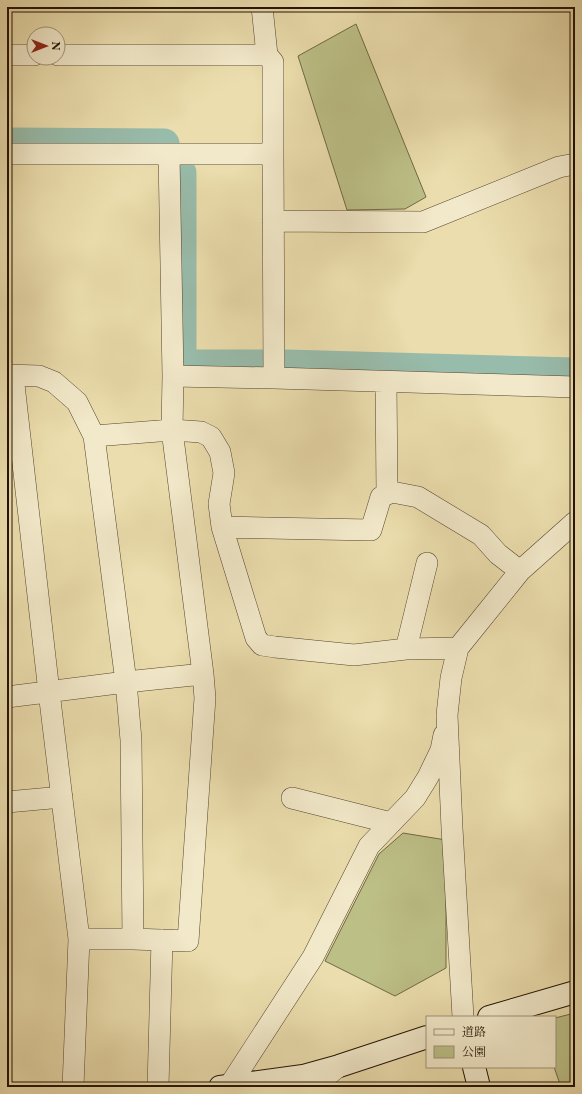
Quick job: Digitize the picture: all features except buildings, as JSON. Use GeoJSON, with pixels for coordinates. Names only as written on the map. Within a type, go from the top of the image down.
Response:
{"type":"FeatureCollection","features":[{"type":"Feature","properties":{"kind":"main road"},"geometry":{"type":"LineString","coordinates":[[492,1016],[575,992]]}},
{"type":"Feature","properties":{"kind":"main road"},"geometry":{"type":"LineString","coordinates":[[225,1086],[303,1076],[339,1066],[426,1037]]}},
{"type":"Feature","properties":{"kind":"main road"},"geometry":{"type":"LineString","coordinates":[[474,1068],[479,1087]]}},
{"type":"Feature","properties":{"kind":"street"},"geometry":{"type":"LineString","coordinates":[[262,7],[267,55],[272,62],[274,378]]}},
{"type":"Feature","properties":{"kind":"street"},"geometry":{"type":"LineString","coordinates":[[7,55],[26,55]]}},
{"type":"Feature","properties":{"kind":"street"},"geometry":{"type":"LineString","coordinates":[[66,55],[267,55]]}},
{"type":"Feature","properties":{"kind":"street"},"geometry":{"type":"LineString","coordinates":[[7,154],[272,154]]}},
{"type":"Feature","properties":{"kind":"street"},"geometry":{"type":"LineString","coordinates":[[79,938],[188,941],[205,698],[172,430],[173,376],[169,154]]}},
{"type":"Feature","properties":{"kind":"street"},"geometry":{"type":"LineString","coordinates":[[273,221],[423,222],[559,167],[575,164]]}},
{"type":"Feature","properties":{"kind":"street"},"geometry":{"type":"LineString","coordinates":[[73,1087],[79,938],[10,375],[39,376],[54,382],[77,402],[94,436],[126,682],[131,740],[133,939]]}},
{"type":"Feature","properties":{"kind":"street"},"geometry":{"type":"LineString","coordinates":[[173,376],[575,387]]}},
{"type":"Feature","properties":{"kind":"street"},"geometry":{"type":"LineString","coordinates":[[386,382],[387,494]]}},
{"type":"Feature","properties":{"kind":"street"},"geometry":{"type":"LineString","coordinates":[[94,436],[172,430],[201,432],[211,437],[220,452],[224,473],[219,504],[222,527],[256,638],[262,645],[354,655],[406,649],[458,648]]}},
{"type":"Feature","properties":{"kind":"street"},"geometry":{"type":"LineString","coordinates":[[222,527],[371,530],[382,497],[392,492],[418,497],[482,535],[498,554],[520,571]]}},
{"type":"Feature","properties":{"kind":"street"},"geometry":{"type":"LineString","coordinates":[[225,1086],[313,957],[369,846],[415,798],[428,777],[441,750],[451,678],[458,648],[520,571],[575,522]]}},
{"type":"Feature","properties":{"kind":"street"},"geometry":{"type":"LineString","coordinates":[[406,649],[427,563]]}},
{"type":"Feature","properties":{"kind":"street"},"geometry":{"type":"LineString","coordinates":[[7,697],[203,674]]}},
{"type":"Feature","properties":{"kind":"street"},"geometry":{"type":"LineString","coordinates":[[447,715],[463,1016]]}},
{"type":"Feature","properties":{"kind":"street"},"geometry":{"type":"LineString","coordinates":[[7,802],[62,797]]}},
{"type":"Feature","properties":{"kind":"street"},"geometry":{"type":"LineString","coordinates":[[292,798],[391,822]]}},
{"type":"Feature","properties":{"kind":"street"},"geometry":{"type":"LineString","coordinates":[[158,1087],[162,940]]}},
{"type":"Feature","properties":{"kind":"street"},"geometry":{"type":"LineString","coordinates":[[313,1087],[339,1066]]}},
{"type":"Feature","properties":{"kind":"green space"},"geometry":{"type":"Polygon","coordinates":[[[356,24],[426,197],[405,209],[347,210],[298,56],[356,24]]]}},
{"type":"Feature","properties":{"kind":"green space"},"geometry":{"type":"Polygon","coordinates":[[[403,833],[446,840],[446,968],[395,996],[325,961],[379,854],[403,833]]]}},
{"type":"Feature","properties":{"kind":"green space"},"geometry":{"type":"Polygon","coordinates":[[[575,1013],[575,1087],[561,1087],[554,1068],[556,1068],[556,1018],[575,1013]]]}},
{"type":"Feature","properties":{"kind":"waterway"},"geometry":{"type":"LineString","coordinates":[[7,143],[164,144]]}},
{"type":"Feature","properties":{"kind":"waterway"},"geometry":{"type":"LineString","coordinates":[[181,173],[181,364],[264,365]]}},
{"type":"Feature","properties":{"kind":"waterway"},"geometry":{"type":"LineString","coordinates":[[286,365],[575,373]]}}]}
